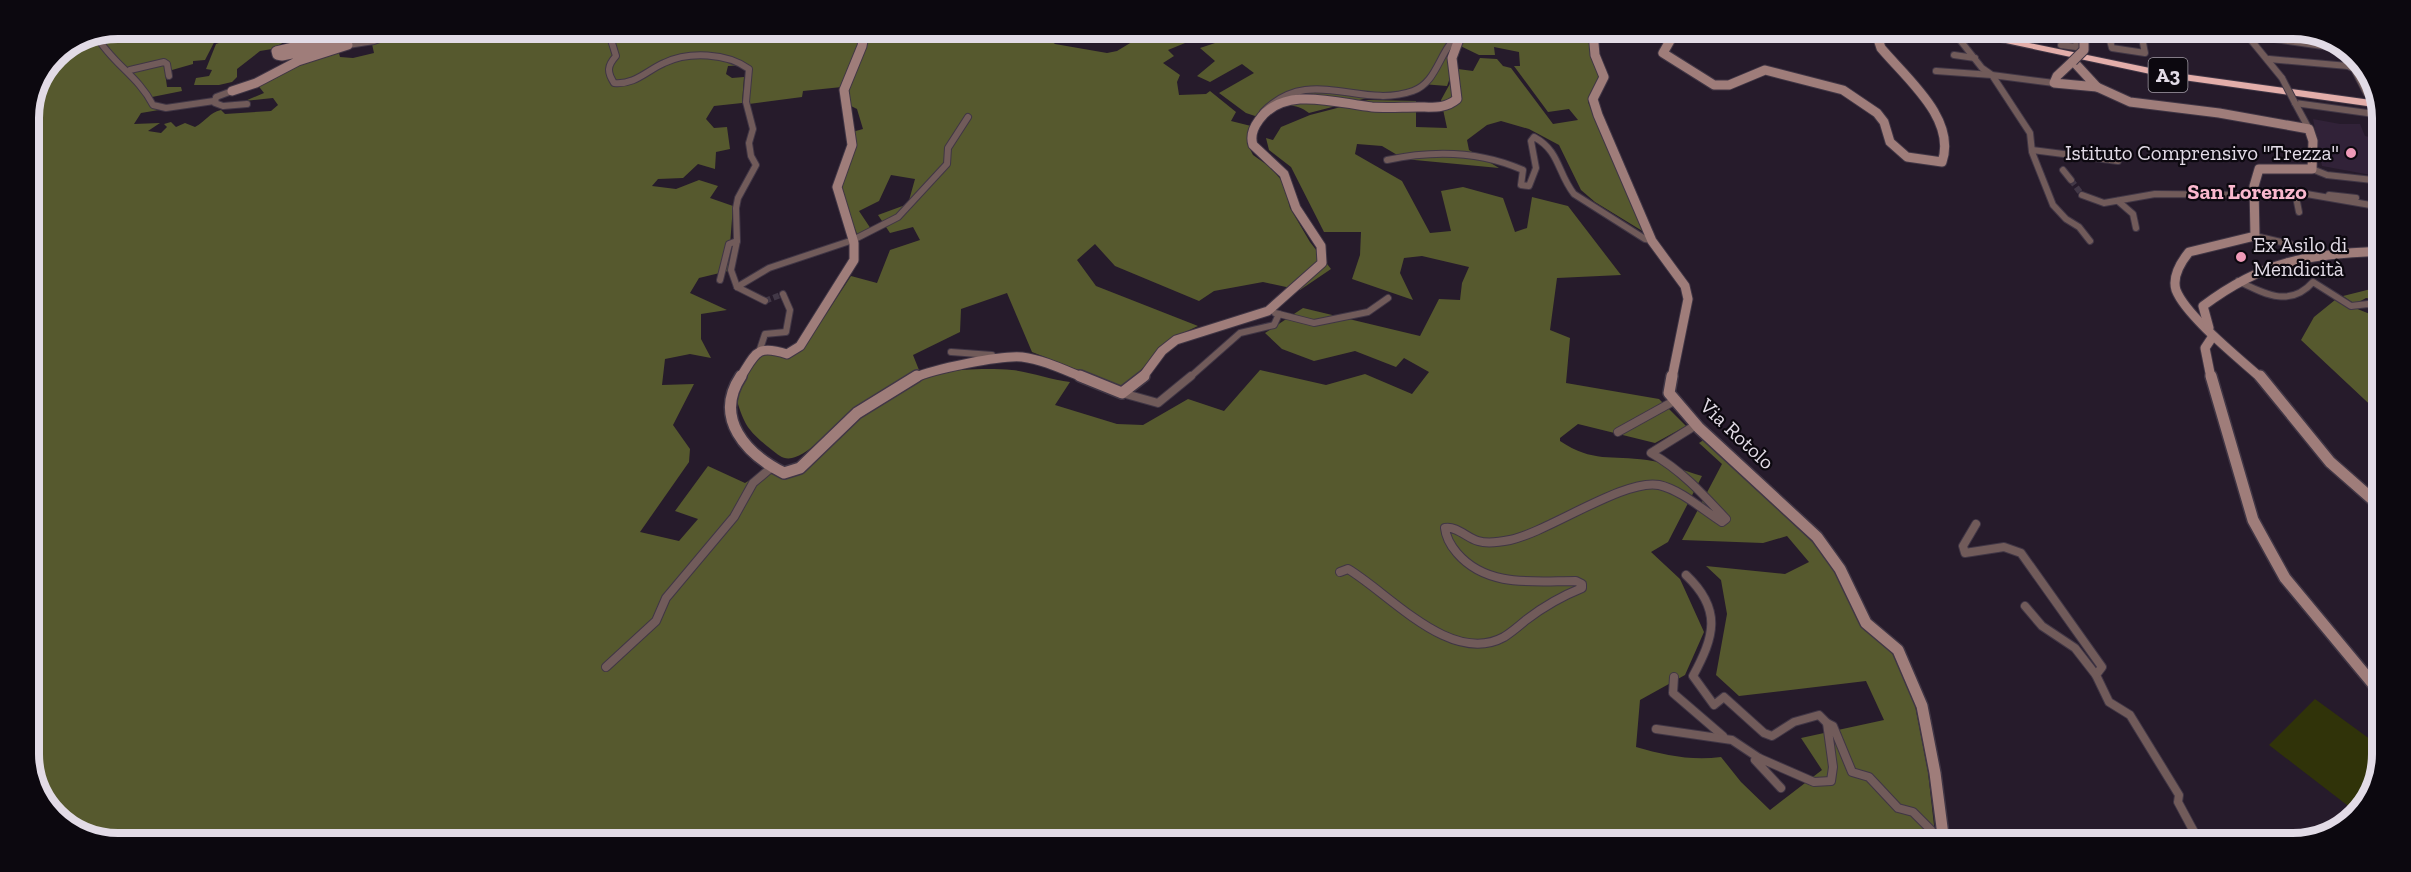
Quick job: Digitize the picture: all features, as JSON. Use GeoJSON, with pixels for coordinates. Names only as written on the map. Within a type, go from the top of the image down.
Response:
{"type":"FeatureCollection","features":[{"type":"Feature","properties":{"kind":"highway","name":"A3"},"geometry":{"type":"LineString","coordinates":[[1984,39],[2188,78],[2370,104]]}},
{"type":"Feature","properties":{"kind":"highway","name":"A3"},"geometry":{"type":"LineString","coordinates":[[2012,39],[2175,72],[2369,99]]}},
{"type":"Feature","properties":{"kind":"street"},"geometry":{"type":"LineString","coordinates":[[322,39],[275,54],[282,56],[345,43],[348,45]]}},
{"type":"Feature","properties":{"kind":"street"},"geometry":{"type":"LineString","coordinates":[[214,101],[216,97],[256,83],[298,61],[348,45],[380,39]]}},
{"type":"Feature","properties":{"kind":"street"},"geometry":{"type":"LineString","coordinates":[[611,39],[616,56],[609,64],[608,74],[614,83],[623,86],[633,83],[654,68],[683,58],[731,59],[742,62],[749,69],[746,102],[753,129],[749,143],[751,156],[756,165],[738,198],[737,241],[731,270],[737,287]]}},
{"type":"Feature","properties":{"kind":"street"},"geometry":{"type":"LineString","coordinates":[[760,349],[768,348],[784,354],[800,346],[852,264],[855,255],[853,240],[837,193],[837,182],[851,149],[844,105],[846,79],[864,39]]}},
{"type":"Feature","properties":{"kind":"street"},"geometry":{"type":"LineString","coordinates":[[1122,393],[1135,388],[1173,341],[1267,311],[1322,262],[1324,250],[1295,206],[1286,177],[1278,166],[1260,157],[1254,149],[1253,134],[1276,96],[1295,89],[1324,89],[1366,95],[1404,93],[1419,88],[1434,73],[1446,47],[1454,39]]}},
{"type":"Feature","properties":{"kind":"street"},"geometry":{"type":"LineString","coordinates":[[1262,116],[1279,104],[1300,99],[1373,107],[1442,108],[1457,99],[1451,72],[1452,51],[1457,39]]}},
{"type":"Feature","properties":{"kind":"street","name":"Via Rotolo"},"geometry":{"type":"LineString","coordinates":[[1594,39],[1595,55],[1604,77],[1593,102],[1652,240],[1685,286],[1688,299],[1669,393],[1696,425],[1817,537],[1840,569],[1866,623],[1898,650],[1922,706],[1935,773],[1943,833]]}},
{"type":"Feature","properties":{"kind":"street"},"geometry":{"type":"LineString","coordinates":[[1671,39],[1663,53],[1714,85],[1729,85],[1765,70],[1811,80],[1854,96],[1877,113],[1884,122],[1890,142],[1906,157],[1938,163],[1945,159],[1946,144],[1943,129],[1931,107],[1881,48],[1880,39]]}},
{"type":"Feature","properties":{"kind":"street"},"geometry":{"type":"LineString","coordinates":[[1962,39],[1982,68],[1992,75],[2030,133],[2032,150],[2053,205],[2066,219],[2079,227],[2090,241]]}},
{"type":"Feature","properties":{"kind":"street"},"geometry":{"type":"LineString","coordinates":[[2061,45],[2076,47],[2079,39]]}},
{"type":"Feature","properties":{"kind":"street"},"geometry":{"type":"LineString","coordinates":[[2056,79],[2084,50],[2083,39]]}},
{"type":"Feature","properties":{"kind":"street"},"geometry":{"type":"LineString","coordinates":[[2109,39],[2112,48],[2145,53],[2143,39]]}},
{"type":"Feature","properties":{"kind":"street"},"geometry":{"type":"LineString","coordinates":[[2248,39],[2256,50],[2269,59],[2282,78],[2309,129],[2313,141],[2312,169]]}},
{"type":"Feature","properties":{"kind":"street"},"geometry":{"type":"LineString","coordinates":[[2276,39],[2329,47]]}},
{"type":"Feature","properties":{"kind":"street"},"geometry":{"type":"LineString","coordinates":[[100,42],[112,59],[130,70],[141,81],[153,105],[166,108],[214,101],[223,106],[247,104]]}},
{"type":"Feature","properties":{"kind":"street"},"geometry":{"type":"LineString","coordinates":[[1954,55],[1977,58]]}},
{"type":"Feature","properties":{"kind":"street"},"geometry":{"type":"LineString","coordinates":[[2269,59],[2348,66],[2354,69],[2367,94]]}},
{"type":"Feature","properties":{"kind":"street"},"geometry":{"type":"LineString","coordinates":[[2347,60],[2348,66]]}},
{"type":"Feature","properties":{"kind":"street"},"geometry":{"type":"LineString","coordinates":[[2073,61],[2097,87]]}},
{"type":"Feature","properties":{"kind":"street"},"geometry":{"type":"LineString","coordinates":[[130,70],[164,62],[167,64],[170,76]]}},
{"type":"Feature","properties":{"kind":"street"},"geometry":{"type":"LineString","coordinates":[[1936,70],[2044,81],[2056,79],[2097,87],[2130,102],[2219,113],[2309,129]]}},
{"type":"Feature","properties":{"kind":"street"},"geometry":{"type":"LineString","coordinates":[[2295,103],[2372,114]]}},
{"type":"Feature","properties":{"kind":"street"},"geometry":{"type":"LineString","coordinates":[[737,287],[786,261],[853,240],[898,217],[926,190],[934,176],[947,164],[948,147],[968,117]]}},
{"type":"Feature","properties":{"kind":"street"},"geometry":{"type":"LineString","coordinates":[[1388,160],[1400,156],[1490,157],[1523,170],[1521,186],[1528,186],[1536,168],[1531,141],[1534,137],[1549,145],[1566,184],[1574,194],[1645,239],[1652,240]]}},
{"type":"Feature","properties":{"kind":"street"},"geometry":{"type":"LineString","coordinates":[[2032,150],[2118,161]]}},
{"type":"Feature","properties":{"kind":"street"},"geometry":{"type":"LineString","coordinates":[[2255,236],[2257,225],[2252,195],[2259,169],[2312,169],[2327,175],[2372,180]]}},
{"type":"Feature","properties":{"kind":"street"},"geometry":{"type":"LineString","coordinates":[[2063,170],[2071,180]]}},
{"type":"Feature","properties":{"kind":"street"},"geometry":{"type":"LineString","coordinates":[[2299,212],[2295,192],[2372,204]]}},
{"type":"Feature","properties":{"kind":"street"},"geometry":{"type":"LineString","coordinates":[[2082,195],[2104,203],[2155,194],[2252,195]]}},
{"type":"Feature","properties":{"kind":"street"},"geometry":{"type":"LineString","coordinates":[[2118,201],[2133,214],[2136,228]]}},
{"type":"Feature","properties":{"kind":"street"},"geometry":{"type":"LineString","coordinates":[[2290,244],[2255,236],[2189,252],[2178,268],[2176,290],[2212,336],[2254,369],[2330,462],[2372,499]]}},
{"type":"Feature","properties":{"kind":"street"},"geometry":{"type":"LineString","coordinates":[[720,280],[729,244],[737,241]]}},
{"type":"Feature","properties":{"kind":"street"},"geometry":{"type":"LineString","coordinates":[[2212,336],[2202,311],[2203,306],[2255,270],[2289,259],[2372,252]]}},
{"type":"Feature","properties":{"kind":"street"},"geometry":{"type":"LineString","coordinates":[[2238,281],[2278,297],[2292,299],[2308,290],[2313,282],[2351,306],[2368,304],[2372,306]]}},
{"type":"Feature","properties":{"kind":"street"},"geometry":{"type":"LineString","coordinates":[[737,287],[765,301]]}},
{"type":"Feature","properties":{"kind":"street"},"geometry":{"type":"LineString","coordinates":[[783,294],[790,310],[786,332],[765,334],[760,349],[734,388],[729,402],[730,414],[743,444],[772,467],[784,473],[800,468],[857,413],[917,375],[955,366],[1020,357]]}},
{"type":"Feature","properties":{"kind":"street"},"geometry":{"type":"LineString","coordinates":[[1267,311],[1314,323],[1368,312],[1388,298]]}},
{"type":"Feature","properties":{"kind":"street"},"geometry":{"type":"LineString","coordinates":[[951,352],[987,356],[1016,355],[1042,361],[1122,393],[1158,404],[1189,380],[1224,345],[1240,333],[1274,325],[1279,314]]}},
{"type":"Feature","properties":{"kind":"street"},"geometry":{"type":"LineString","coordinates":[[2212,336],[2205,348],[2208,367],[2241,486],[2253,520],[2285,578],[2372,683]]}},
{"type":"Feature","properties":{"kind":"street"},"geometry":{"type":"LineString","coordinates":[[1618,432],[1674,401]]}},
{"type":"Feature","properties":{"kind":"street"},"geometry":{"type":"LineString","coordinates":[[1340,572],[1348,569],[1364,576],[1420,624],[1454,639],[1486,646],[1503,638],[1548,605],[1582,588],[1582,584],[1576,581],[1497,580],[1479,573],[1458,554],[1444,534],[1444,528],[1451,527],[1471,539],[1487,544],[1554,524],[1623,493],[1652,485],[1684,497],[1717,521],[1722,522],[1726,519],[1691,481],[1672,465],[1650,453],[1696,425]]}},
{"type":"Feature","properties":{"kind":"street"},"geometry":{"type":"LineString","coordinates":[[606,667],[656,621],[666,598],[734,517],[753,483],[772,467]]}},
{"type":"Feature","properties":{"kind":"street"},"geometry":{"type":"LineString","coordinates":[[1976,524],[1963,546],[1965,553],[2004,547],[2021,554],[2102,667],[2096,675]]}},
{"type":"Feature","properties":{"kind":"street"},"geometry":{"type":"LineString","coordinates":[[1686,575],[1703,596],[1711,627],[1710,643],[1693,676],[1714,705],[1724,697],[1764,733],[1772,736],[1806,717],[1819,715],[1833,726],[1852,772],[1869,777],[1898,808],[1913,812],[1932,833]]}},
{"type":"Feature","properties":{"kind":"street"},"geometry":{"type":"LineString","coordinates":[[2025,606],[2042,626],[2075,648],[2096,675],[2109,702],[2130,715],[2179,795],[2178,802],[2195,833]]}},
{"type":"Feature","properties":{"kind":"street"},"geometry":{"type":"LineString","coordinates":[[1674,677],[1673,693],[1726,739],[1759,758],[1814,782],[1831,781],[1833,760],[1826,732],[1827,723]]}},
{"type":"Feature","properties":{"kind":"street"},"geometry":{"type":"LineString","coordinates":[[1656,729],[1726,739]]}},
{"type":"Feature","properties":{"kind":"street"},"geometry":{"type":"LineString","coordinates":[[1759,758],[1755,760],[1781,788]]}},
{"type":"Feature","properties":{"kind":"shaded area","name":"Istituto Comprensivo \"Trezza\""},"geometry":{"type":"Polygon","coordinates":[[[2313,119],[2340,124],[2360,124],[2365,136],[2372,138],[2372,175],[2322,166],[2313,119]]]}},
{"type":"Feature","properties":{"kind":"green space"},"geometry":{"type":"Polygon","coordinates":[[[118,39],[216,39],[205,60],[193,61],[193,64],[165,72],[167,87],[181,87],[182,91],[147,98],[150,106],[159,110],[141,113],[134,124],[160,123],[148,131],[161,133],[167,127],[164,124],[171,122],[176,127],[185,123],[195,127],[213,113],[221,110],[225,114],[271,111],[278,105],[273,98],[245,101],[264,93],[257,84],[278,72],[338,50],[340,57],[353,58],[374,53],[372,44],[385,39],[579,39],[583,42],[590,39],[859,39],[842,87],[803,91],[802,97],[749,104],[750,65],[728,66],[726,74],[732,78],[744,77],[742,103],[714,106],[706,119],[714,128],[727,127],[730,149],[716,152],[715,169],[698,164],[683,178],[658,179],[652,186],[676,189],[699,180],[718,186],[710,198],[733,206],[728,271],[699,278],[690,293],[727,310],[701,314],[701,339],[711,358],[690,354],[665,359],[662,385],[694,384],[673,425],[690,449],[689,462],[640,532],[679,541],[698,519],[675,511],[708,466],[745,483],[766,470],[799,475],[862,417],[918,381],[943,372],[977,369],[1012,370],[1070,382],[1055,405],[1117,424],[1143,425],[1188,399],[1224,411],[1260,370],[1326,385],[1365,374],[1412,394],[1429,372],[1404,358],[1396,367],[1355,351],[1314,361],[1282,349],[1265,333],[1303,308],[1420,336],[1439,299],[1460,300],[1462,283],[1469,267],[1422,256],[1404,258],[1400,273],[1413,300],[1352,279],[1360,255],[1361,232],[1324,232],[1291,167],[1269,150],[1266,138],[1273,140],[1281,127],[1310,115],[1368,100],[1416,101],[1416,127],[1447,128],[1441,100],[1458,69],[1473,71],[1480,58],[1497,59],[1503,66],[1511,68],[1553,124],[1578,120],[1569,109],[1548,112],[1514,66],[1520,66],[1519,52],[1494,47],[1495,55],[1479,55],[1446,39],[1590,39],[1591,55],[1599,76],[1588,102],[1644,232],[1595,202],[1581,190],[1559,145],[1529,129],[1501,121],[1487,125],[1467,140],[1469,150],[1499,168],[1404,159],[1382,146],[1357,144],[1355,154],[1402,181],[1430,233],[1451,231],[1441,191],[1463,187],[1503,198],[1515,232],[1527,228],[1532,197],[1568,206],[1621,275],[1557,278],[1550,330],[1570,338],[1566,383],[1659,399],[1686,426],[1655,443],[1578,424],[1560,438],[1560,441],[1582,453],[1602,457],[1647,460],[1702,476],[1668,542],[1651,552],[1680,579],[1704,632],[1685,675],[1640,700],[1636,747],[1678,756],[1721,757],[1741,782],[1770,810],[1822,770],[1801,738],[1884,720],[1866,681],[1739,696],[1716,675],[1727,614],[1721,580],[1706,566],[1785,574],[1809,562],[1787,536],[1763,543],[1682,540],[1722,464],[1699,443],[1705,439],[1813,540],[1834,570],[1861,625],[1892,652],[1915,705],[1928,772],[1935,833],[118,833],[93,829],[70,817],[55,802],[45,784],[39,759],[39,118],[45,88],[52,74],[62,62],[74,52],[88,45],[118,39]]]}},
{"type":"Feature","properties":{"kind":"green space"},"geometry":{"type":"Polygon","coordinates":[[[230,39],[287,39],[272,49],[260,51],[237,69],[237,77],[232,82],[219,85],[194,85],[196,78],[209,76],[212,70],[206,69],[216,44],[230,39]]]}},
{"type":"Feature","properties":{"kind":"green space"},"geometry":{"type":"Polygon","coordinates":[[[866,39],[1050,39],[1055,44],[1107,53],[1117,51],[1137,39],[1195,39],[1168,50],[1174,56],[1163,63],[1180,75],[1177,82],[1179,95],[1206,94],[1210,91],[1236,112],[1231,121],[1251,126],[1249,147],[1253,155],[1270,167],[1283,182],[1290,208],[1310,242],[1331,269],[1300,290],[1263,282],[1214,291],[1199,301],[1115,266],[1095,244],[1077,260],[1096,286],[1198,326],[1170,339],[1124,388],[1032,352],[1007,293],[961,309],[960,332],[913,355],[919,370],[861,404],[807,451],[792,458],[781,457],[752,432],[744,420],[735,395],[761,352],[804,348],[851,276],[877,283],[890,250],[920,240],[913,227],[890,233],[878,215],[908,204],[915,179],[891,175],[879,201],[859,211],[871,229],[857,234],[840,190],[852,132],[863,129],[857,109],[849,105],[850,86],[866,39]]]}},
{"type":"Feature","properties":{"kind":"green space"},"geometry":{"type":"Polygon","coordinates":[[[1219,39],[1438,39],[1460,51],[1447,86],[1422,84],[1403,92],[1368,94],[1367,98],[1309,113],[1289,105],[1271,110],[1258,117],[1246,113],[1219,93],[1254,73],[1242,64],[1210,82],[1197,76],[1215,61],[1200,48],[1221,41],[1219,39]]]}},
{"type":"Feature","properties":{"kind":"green space"},"geometry":{"type":"Polygon","coordinates":[[[2372,254],[2372,299],[2366,298],[2355,304],[2343,296],[2371,289],[2372,254]]]}},
{"type":"Feature","properties":{"kind":"green space"},"geometry":{"type":"Polygon","coordinates":[[[2335,300],[2370,314],[2372,407],[2301,340],[2314,317],[2335,300]]]}},
{"type":"Feature","properties":{"kind":"green space"},"geometry":{"type":"Polygon","coordinates":[[[2315,699],[2372,741],[2371,764],[2364,789],[2351,808],[2269,745],[2315,699]]]}},
{"type":"Feature","properties":{"kind":"tunnel"},"geometry":{"type":"LineString","coordinates":[[2071,180],[2082,195]]}},
{"type":"Feature","properties":{"kind":"tunnel"},"geometry":{"type":"LineString","coordinates":[[765,301],[783,294]]}},
{"type":"Feature","properties":{"kind":"place","name":"Istituto Comprensivo \"Trezza\""},"geometry":{"type":"Point","coordinates":[2351,153]}},
{"type":"Feature","properties":{"kind":"place","name":"Ex Asilo di Mendicità"},"geometry":{"type":"Point","coordinates":[2241,257]}},
{"type":"Feature","properties":{"kind":"district","name":"San Lorenzo"},"geometry":{"type":"Point","coordinates":[2247,191]}}]}
